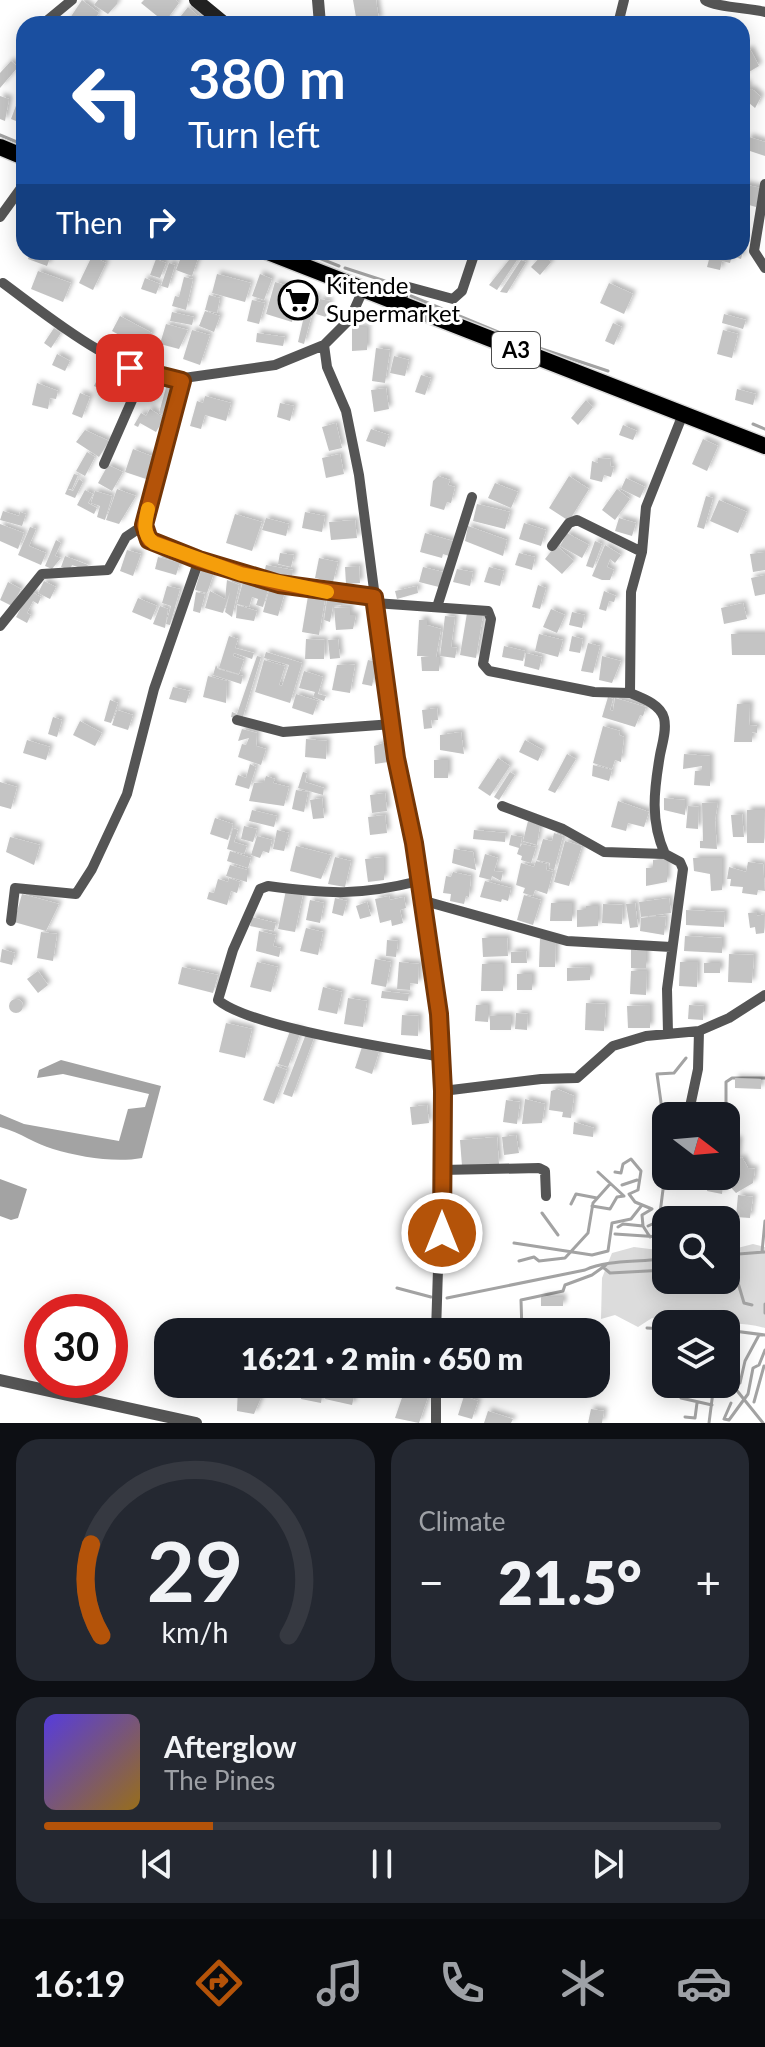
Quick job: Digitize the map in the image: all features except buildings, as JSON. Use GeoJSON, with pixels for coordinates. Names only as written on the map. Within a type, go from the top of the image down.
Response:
{"type":"FeatureCollection","features":[{"type":"Feature","properties":{"kind":"main road"},"geometry":{"type":"LineString","coordinates":[[196,0],[215,16]]}},
{"type":"Feature","properties":{"kind":"main road","name":"A3"},"geometry":{"type":"LineString","coordinates":[[288,260],[765,446]]}},
{"type":"Feature","properties":{"kind":"street"},"geometry":{"type":"LineString","coordinates":[[53,16],[72,0]]}},
{"type":"Feature","properties":{"kind":"street"},"geometry":{"type":"LineString","coordinates":[[705,0],[712,5],[733,5],[765,12]]}},
{"type":"Feature","properties":{"kind":"street"},"geometry":{"type":"LineString","coordinates":[[765,184],[754,251],[765,268]]}},
{"type":"Feature","properties":{"kind":"street"},"geometry":{"type":"LineString","coordinates":[[0,217],[16,195]]}},
{"type":"Feature","properties":{"kind":"street"},"geometry":{"type":"LineString","coordinates":[[401,305],[405,286],[453,299],[462,291],[472,260]]}},
{"type":"Feature","properties":{"kind":"street"},"geometry":{"type":"LineString","coordinates":[[1,282],[91,346],[144,373],[182,381]]}},
{"type":"Feature","properties":{"kind":"street"},"geometry":{"type":"LineString","coordinates":[[363,290],[350,319],[324,345],[275,365],[188,375],[182,381],[144,525],[149,540],[199,560],[294,587],[375,600],[490,612],[483,664],[496,674],[594,692],[630,693],[656,706],[663,716],[654,815],[665,854]]}},
{"type":"Feature","properties":{"kind":"street"},"geometry":{"type":"LineString","coordinates":[[324,345],[327,367],[351,433],[370,547],[396,758],[439,1014],[443,1091],[437,1318]]}},
{"type":"Feature","properties":{"kind":"street"},"geometry":{"type":"LineString","coordinates":[[104,464],[144,373]]}},
{"type":"Feature","properties":{"kind":"street"},"geometry":{"type":"LineString","coordinates":[[630,693],[631,592],[642,552],[647,501],[683,414]]}},
{"type":"Feature","properties":{"kind":"street"},"geometry":{"type":"LineString","coordinates":[[437,607],[472,497]]}},
{"type":"Feature","properties":{"kind":"street"},"geometry":{"type":"LineString","coordinates":[[552,546],[569,523],[577,520],[642,552]]}},
{"type":"Feature","properties":{"kind":"street"},"geometry":{"type":"LineString","coordinates":[[0,626],[42,574],[108,570],[126,537],[144,525]]}},
{"type":"Feature","properties":{"kind":"street"},"geometry":{"type":"LineString","coordinates":[[11,921],[15,888],[76,894],[92,869],[127,794],[154,689],[199,560]]}},
{"type":"Feature","properties":{"kind":"street"},"geometry":{"type":"LineString","coordinates":[[237,720],[283,732],[393,724]]}},
{"type":"Feature","properties":{"kind":"street"},"geometry":{"type":"LineString","coordinates":[[502,806],[563,829],[604,852],[665,854],[680,862],[683,869],[671,947],[668,1033]]}},
{"type":"Feature","properties":{"kind":"street"},"geometry":{"type":"LineString","coordinates":[[419,881],[385,889],[332,895],[268,886],[260,889],[233,950],[218,1000],[253,1015],[356,1043],[441,1057]]}},
{"type":"Feature","properties":{"kind":"street"},"geometry":{"type":"LineString","coordinates":[[421,900],[567,941],[671,947]]}},
{"type":"Feature","properties":{"kind":"street"},"geometry":{"type":"LineString","coordinates":[[443,1091],[541,1079],[577,1078],[613,1046],[668,1033],[699,1031],[729,1018],[765,995]]}},
{"type":"Feature","properties":{"kind":"street"},"geometry":{"type":"LineString","coordinates":[[691,1102],[698,1069],[699,1031]]}},
{"type":"Feature","properties":{"kind":"street"},"geometry":{"type":"LineString","coordinates":[[442,1170],[539,1168],[545,1171],[546,1196]]}},
{"type":"Feature","properties":{"kind":"street"},"geometry":{"type":"LineString","coordinates":[[0,1380],[160,1420],[196,1423]]}},
{"type":"Feature","properties":{"kind":"street"},"geometry":{"type":"LineString","coordinates":[[436,1398],[436,1423]]}},
{"type":"Feature","properties":{"kind":"shaded area"},"geometry":{"type":"Polygon","coordinates":[[[61,1060],[161,1086],[142,1158],[109,1159],[74,1154],[46,1147],[0,1127],[0,1114],[24,1124],[119,1141],[128,1109],[145,1107],[149,1094],[63,1074],[37,1078],[39,1070],[61,1060]]]}},
{"type":"Feature","properties":{"kind":"shaded area"},"geometry":{"type":"Polygon","coordinates":[[[0,1179],[27,1189],[18,1218],[11,1220],[0,1216],[0,1179]]]}},
{"type":"Feature","properties":{"kind":"shaded area"},"geometry":{"type":"Polygon","coordinates":[[[753,1244],[765,1247],[765,1328],[740,1323],[740,1310],[652,1310],[652,1318],[638,1327],[615,1315],[601,1318],[602,1278],[612,1253],[634,1247],[652,1249],[652,1294],[740,1294],[740,1247],[753,1244]]]}},
{"type":"Feature","properties":{"kind":"waterway"},"geometry":{"type":"LineString","coordinates":[[0,135],[16,142]]}},
{"type":"Feature","properties":{"kind":"waterway"},"geometry":{"type":"LineString","coordinates":[[324,260],[339,266]]}},
{"type":"Feature","properties":{"kind":"waterway"},"geometry":{"type":"LineString","coordinates":[[345,268],[388,282]]}},
{"type":"Feature","properties":{"kind":"waterway"},"geometry":{"type":"LineString","coordinates":[[411,296],[527,344],[608,371]]}},
{"type":"Feature","properties":{"kind":"waterway"},"geometry":{"type":"LineString","coordinates":[[753,424],[765,429]]}},
{"type":"Feature","properties":{"kind":"waterway"},"geometry":{"type":"LineString","coordinates":[[661,1102],[657,1074],[674,1073],[686,1058]]}},
{"type":"Feature","properties":{"kind":"waterway"},"geometry":{"type":"LineString","coordinates":[[726,1102],[726,1082],[732,1078],[765,1078]]}},
{"type":"Feature","properties":{"kind":"waterway"},"geometry":{"type":"LineString","coordinates":[[615,1172],[621,1173],[623,1164],[631,1159],[641,1171],[638,1190],[629,1194],[635,1202],[652,1209],[642,1215],[643,1226],[650,1237]]}},
{"type":"Feature","properties":{"kind":"waterway"},"geometry":{"type":"LineString","coordinates":[[592,1206],[610,1209],[617,1197],[624,1196],[598,1172]]}},
{"type":"Feature","properties":{"kind":"waterway"},"geometry":{"type":"LineString","coordinates":[[622,1185],[637,1180]]}},
{"type":"Feature","properties":{"kind":"waterway"},"geometry":{"type":"LineString","coordinates":[[519,1261],[534,1257],[539,1261],[565,1258],[588,1233],[593,1203],[610,1184]]}},
{"type":"Feature","properties":{"kind":"waterway"},"geometry":{"type":"LineString","coordinates":[[648,1226],[659,1221],[663,1190]]}},
{"type":"Feature","properties":{"kind":"waterway"},"geometry":{"type":"LineString","coordinates":[[571,1204],[576,1194],[597,1198]]}},
{"type":"Feature","properties":{"kind":"waterway"},"geometry":{"type":"LineString","coordinates":[[514,1243],[592,1255],[608,1251],[612,1223],[631,1219],[642,1205]]}},
{"type":"Feature","properties":{"kind":"waterway"},"geometry":{"type":"LineString","coordinates":[[542,1213],[558,1235]]}},
{"type":"Feature","properties":{"kind":"waterway"},"geometry":{"type":"LineString","coordinates":[[762,1252],[765,1221]]}},
{"type":"Feature","properties":{"kind":"waterway"},"geometry":{"type":"LineString","coordinates":[[618,1227],[623,1224],[643,1226]]}},
{"type":"Feature","properties":{"kind":"waterway"},"geometry":{"type":"LineString","coordinates":[[615,1234],[652,1236]]}},
{"type":"Feature","properties":{"kind":"waterway"},"geometry":{"type":"LineString","coordinates":[[740,1254],[765,1252]]}},
{"type":"Feature","properties":{"kind":"waterway"},"geometry":{"type":"LineString","coordinates":[[447,1298],[604,1264],[652,1259]]}},
{"type":"Feature","properties":{"kind":"waterway"},"geometry":{"type":"LineString","coordinates":[[522,1318],[521,1300],[563,1291],[565,1285],[592,1275],[606,1265]]}},
{"type":"Feature","properties":{"kind":"waterway"},"geometry":{"type":"LineString","coordinates":[[604,1268],[610,1273],[652,1271]]}},
{"type":"Feature","properties":{"kind":"waterway"},"geometry":{"type":"LineString","coordinates":[[397,1288],[431,1297]]}},
{"type":"Feature","properties":{"kind":"waterway"},"geometry":{"type":"LineString","coordinates":[[740,1290],[744,1303],[752,1305]]}},
{"type":"Feature","properties":{"kind":"waterway"},"geometry":{"type":"LineString","coordinates":[[765,1304],[765,1313]]}},
{"type":"Feature","properties":{"kind":"waterway"},"geometry":{"type":"LineString","coordinates":[[647,1328],[652,1328]]}},
{"type":"Feature","properties":{"kind":"waterway"},"geometry":{"type":"LineString","coordinates":[[740,1332],[765,1335]]}},
{"type":"Feature","properties":{"kind":"waterway"},"geometry":{"type":"LineString","coordinates":[[740,1383],[745,1361],[759,1335]]}},
{"type":"Feature","properties":{"kind":"waterway"},"geometry":{"type":"LineString","coordinates":[[731,1403],[724,1419],[729,1420],[748,1394],[753,1368],[759,1365],[765,1350]]}},
{"type":"Feature","properties":{"kind":"waterway"},"geometry":{"type":"LineString","coordinates":[[754,1402],[764,1366]]}},
{"type":"Feature","properties":{"kind":"waterway"},"geometry":{"type":"LineString","coordinates":[[740,1394],[763,1423]]}},
{"type":"Feature","properties":{"kind":"waterway"},"geometry":{"type":"LineString","coordinates":[[681,1398],[712,1405]]}},
{"type":"Feature","properties":{"kind":"waterway"},"geometry":{"type":"LineString","coordinates":[[709,1423],[712,1398]]}},
{"type":"Feature","properties":{"kind":"waterway"},"geometry":{"type":"LineString","coordinates":[[685,1417],[695,1418],[697,1403]]}},
{"type":"Feature","properties":{"kind":"slow traffic"},"geometry":{"type":"LineString","coordinates":[[148,509],[144,525],[149,540],[154,543],[241,574],[327,592]]}},
{"type":"Feature","properties":{"kind":"place","name":"Kitende Supermarket"},"geometry":{"type":"Point","coordinates":[298,300]}},
{"type":"Feature","properties":{"kind":"route"},"geometry":{"type":"LineString","coordinates":[[130,368],[182,381],[144,525],[149,540],[199,560],[279,584],[374,597],[396,758],[414,843],[439,1014],[443,1091],[442,1233]]}}]}
